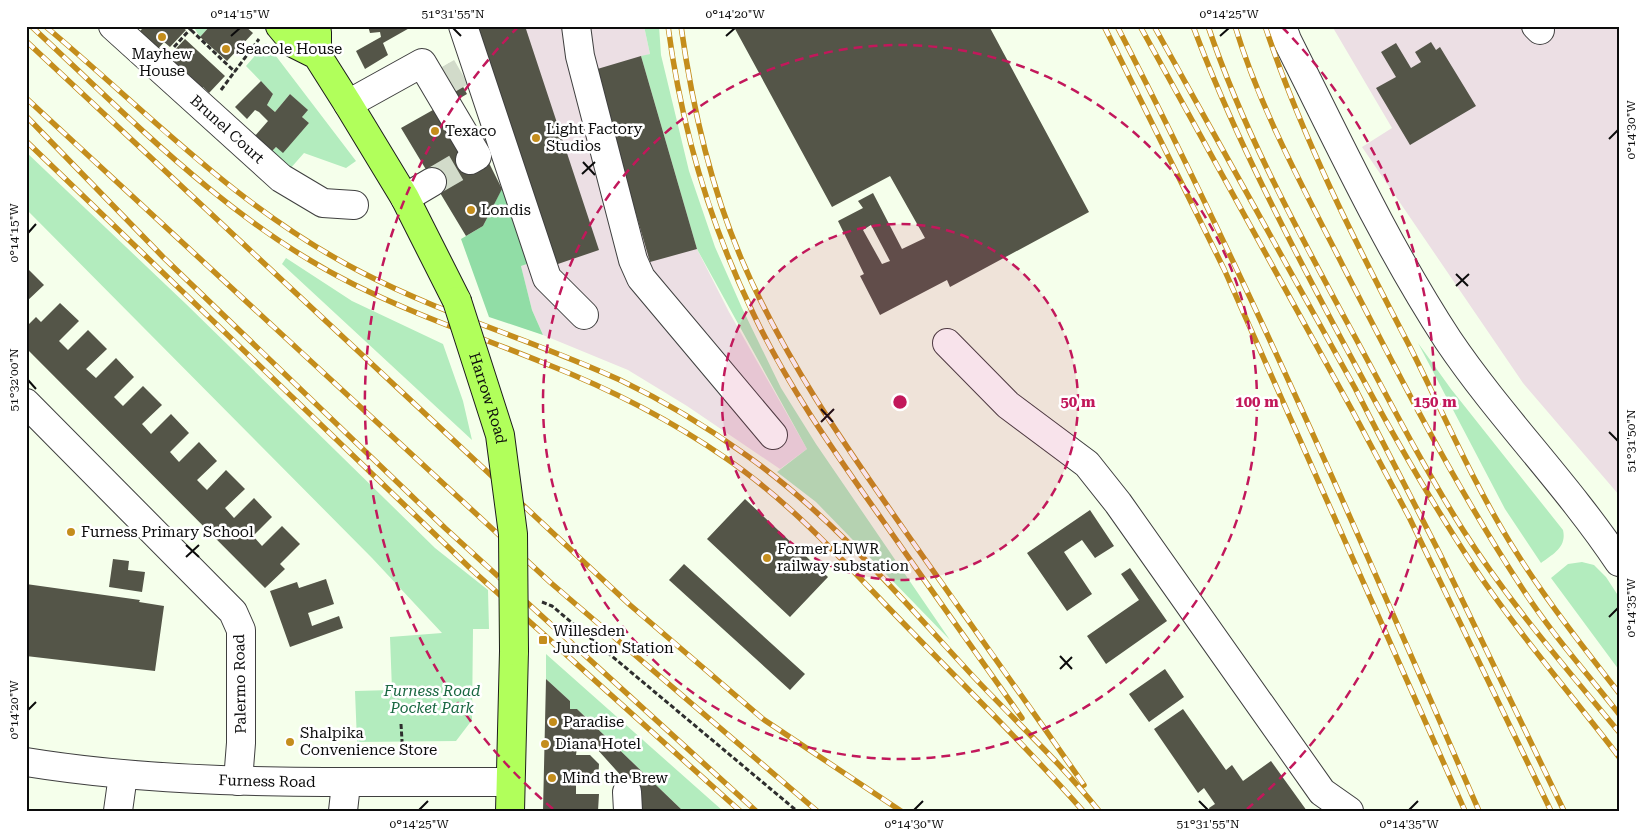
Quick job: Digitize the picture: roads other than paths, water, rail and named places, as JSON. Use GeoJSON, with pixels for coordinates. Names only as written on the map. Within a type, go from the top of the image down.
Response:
{"type":"FeatureCollection","features":[{"type":"Feature","properties":{"kind":"main road","name":"Harrow Road"},"geometry":{"type":"LineString","coordinates":[[313,26],[317,32],[317,55],[405,198],[457,301],[500,435],[513,534],[514,651],[510,811]]}},
{"type":"Feature","properties":{"kind":"main road"},"geometry":{"type":"LineString","coordinates":[[271,31],[317,55]]}},
{"type":"Feature","properties":{"kind":"street","name":"Brunel Court"},"geometry":{"type":"LineString","coordinates":[[113,26],[281,178],[323,203],[354,205]]}},
{"type":"Feature","properties":{"kind":"street"},"geometry":{"type":"LineString","coordinates":[[463,26],[547,278],[584,315]]}},
{"type":"Feature","properties":{"kind":"street"},"geometry":{"type":"LineString","coordinates":[[576,26],[580,56],[633,260],[641,278],[773,435]]}},
{"type":"Feature","properties":{"kind":"street"},"geometry":{"type":"LineString","coordinates":[[1282,26],[1287,40],[1404,268],[1443,332],[1493,403],[1595,525],[1619,562]]}},
{"type":"Feature","properties":{"kind":"street"},"geometry":{"type":"LineString","coordinates":[[348,104],[432,65],[474,158],[466,110],[460,98]]}},
{"type":"Feature","properties":{"kind":"street"},"geometry":{"type":"LineString","coordinates":[[405,198],[432,182]]}},
{"type":"Feature","properties":{"kind":"street"},"geometry":{"type":"LineString","coordinates":[[947,343],[1008,404],[1087,464],[1118,503],[1322,792],[1348,811]]}},
{"type":"Feature","properties":{"kind":"street","name":"Palermo Road"},"geometry":{"type":"LineString","coordinates":[[26,403],[233,612],[241,630],[241,743],[238,781]]}},
{"type":"Feature","properties":{"kind":"street","name":"Furness Road"},"geometry":{"type":"LineString","coordinates":[[26,762],[122,775],[238,781],[346,784],[510,782]]}},
{"type":"Feature","properties":{"kind":"street"},"geometry":{"type":"LineString","coordinates":[[118,811],[122,775]]}},
{"type":"Feature","properties":{"kind":"street"},"geometry":{"type":"LineString","coordinates":[[343,811],[346,784]]}},
{"type":"Feature","properties":{"kind":"tunnel"},"geometry":{"type":"LineString","coordinates":[[442,67],[460,98]]}},
{"type":"Feature","properties":{"kind":"tunnel"},"geometry":{"type":"LineString","coordinates":[[432,182],[470,160]]}},
{"type":"Feature","properties":{"kind":"railway"},"geometry":{"type":"LineString","coordinates":[[31,26],[183,167],[264,231],[308,259],[353,284],[400,306],[568,373],[615,394],[684,431],[753,478],[824,541],[1020,743],[1083,811]]}},
{"type":"Feature","properties":{"kind":"railway"},"geometry":{"type":"LineString","coordinates":[[45,26],[158,126],[234,189],[316,247],[361,272],[425,302],[620,380],[685,415],[746,455],[807,504],[864,559],[971,674],[1053,758],[1099,811]]}},
{"type":"Feature","properties":{"kind":"railway"},"geometry":{"type":"LineString","coordinates":[[668,26],[681,100],[699,173],[723,245],[753,313],[781,367],[830,445],[1022,718]]}},
{"type":"Feature","properties":{"kind":"railway"},"geometry":{"type":"LineString","coordinates":[[681,26],[697,115],[720,202],[741,258],[776,330],[795,365],[860,466],[1084,785]]}},
{"type":"Feature","properties":{"kind":"railway"},"geometry":{"type":"LineString","coordinates":[[1104,26],[1224,269],[1465,811]]}},
{"type":"Feature","properties":{"kind":"railway"},"geometry":{"type":"LineString","coordinates":[[1117,26],[1166,122],[1259,317],[1349,514],[1479,811]]}},
{"type":"Feature","properties":{"kind":"railway"},"geometry":{"type":"LineString","coordinates":[[1140,26],[1409,517],[1551,811]]}},
{"type":"Feature","properties":{"kind":"railway"},"geometry":{"type":"LineString","coordinates":[[1154,26],[1355,388],[1440,554],[1564,811]]}},
{"type":"Feature","properties":{"kind":"railway"},"geometry":{"type":"LineString","coordinates":[[1193,26],[1207,63],[1273,207],[1344,345],[1416,473],[1491,592],[1619,757]]}},
{"type":"Feature","properties":{"kind":"railway"},"geometry":{"type":"LineString","coordinates":[[1208,26],[1236,100],[1269,172],[1323,278],[1431,477],[1463,530],[1499,582],[1619,732]]}},
{"type":"Feature","properties":{"kind":"railway"},"geometry":{"type":"LineString","coordinates":[[1235,26],[1269,117],[1297,176],[1427,427],[1473,509],[1533,605],[1619,714]]}},
{"type":"Feature","properties":{"kind":"railway"},"geometry":{"type":"LineString","coordinates":[[1265,26],[1296,108],[1331,188],[1486,502],[1540,588],[1619,693]]}},
{"type":"Feature","properties":{"kind":"railway"},"geometry":{"type":"LineString","coordinates":[[26,41],[630,605],[763,719],[901,811]]}},
{"type":"Feature","properties":{"kind":"railway"},"geometry":{"type":"LineString","coordinates":[[26,98],[551,583],[817,811]]}},
{"type":"Feature","properties":{"kind":"railway"},"geometry":{"type":"LineString","coordinates":[[26,116],[163,257],[445,528],[756,811]]}},
{"type":"Feature","properties":{"kind":"railway"},"geometry":{"type":"LineString","coordinates":[[26,141],[471,569],[740,811]]}},
{"type":"Feature","properties":{"kind":"place","name":"Mayhew House"},"geometry":{"type":"Point","coordinates":[162,37]}},
{"type":"Feature","properties":{"kind":"place","name":"Seacole House"},"geometry":{"type":"Point","coordinates":[226,49]}},
{"type":"Feature","properties":{"kind":"place","name":"Texaco"},"geometry":{"type":"Point","coordinates":[435,131]}},
{"type":"Feature","properties":{"kind":"place","name":"Light Factory Studios"},"geometry":{"type":"Point","coordinates":[536,138]}},
{"type":"Feature","properties":{"kind":"place","name":"Londis"},"geometry":{"type":"Point","coordinates":[471,210]}},
{"type":"Feature","properties":{"kind":"place","name":"Furness Primary School"},"geometry":{"type":"Point","coordinates":[71,532]}},
{"type":"Feature","properties":{"kind":"place","name":"Former LNWR railway substation"},"geometry":{"type":"Point","coordinates":[767,558]}},
{"type":"Feature","properties":{"kind":"place","name":"Willesden Junction Station"},"geometry":{"type":"Point","coordinates":[543,640]}},
{"type":"Feature","properties":{"kind":"place","name":"Paradise"},"geometry":{"type":"Point","coordinates":[553,722]}},
{"type":"Feature","properties":{"kind":"place","name":"Shalpika Convenience Store"},"geometry":{"type":"Point","coordinates":[290,742]}},
{"type":"Feature","properties":{"kind":"place","name":"Diana Hotel"},"geometry":{"type":"Point","coordinates":[545,744]}},
{"type":"Feature","properties":{"kind":"place","name":"Mind the Brew"},"geometry":{"type":"Point","coordinates":[552,778]}},
{"type":"Feature","properties":{"kind":"park label","name":"Furness Road Pocket Park"},"geometry":{"type":"Point","coordinates":[432,700]}}]}
